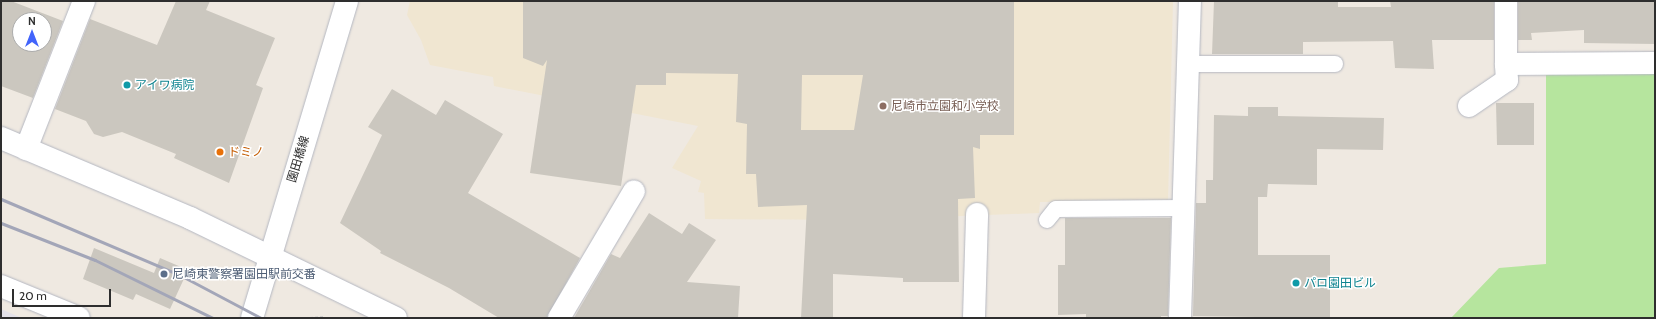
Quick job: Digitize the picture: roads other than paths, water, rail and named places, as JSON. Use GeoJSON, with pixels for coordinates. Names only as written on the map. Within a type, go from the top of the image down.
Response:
{"type":"FeatureCollection","features":[{"type":"Feature","properties":{"kind":"street"},"geometry":{"type":"LineString","coordinates":[[26,149],[84,1]]}},
{"type":"Feature","properties":{"kind":"street","name":"園田橋線"},"geometry":{"type":"LineString","coordinates":[[252,318],[347,1]]}},
{"type":"Feature","properties":{"kind":"street"},"geometry":{"type":"LineString","coordinates":[[1180,318],[1190,1]]}},
{"type":"Feature","properties":{"kind":"street"},"geometry":{"type":"LineString","coordinates":[[1469,106],[1507,80],[1506,1]]}},
{"type":"Feature","properties":{"kind":"street"},"geometry":{"type":"LineString","coordinates":[[1506,64],[1655,63]]}},
{"type":"Feature","properties":{"kind":"street"},"geometry":{"type":"LineString","coordinates":[[1,138],[190,218],[396,318]]}},
{"type":"Feature","properties":{"kind":"street"},"geometry":{"type":"LineString","coordinates":[[559,318],[634,191]]}},
{"type":"Feature","properties":{"kind":"street"},"geometry":{"type":"LineString","coordinates":[[974,318],[977,214]]}},
{"type":"Feature","properties":{"kind":"street"},"geometry":{"type":"LineString","coordinates":[[1,286],[79,318]]}},
{"type":"Feature","properties":{"kind":"lane"},"geometry":{"type":"LineString","coordinates":[[1188,64],[1335,64]]}},
{"type":"Feature","properties":{"kind":"lane"},"geometry":{"type":"LineString","coordinates":[[1047,220],[1056,209],[1183,208]]}},
{"type":"Feature","properties":{"kind":"railway"},"geometry":{"type":"LineString","coordinates":[[1,199],[178,274],[261,318]]}},
{"type":"Feature","properties":{"kind":"railway"},"geometry":{"type":"LineString","coordinates":[[1,223],[95,260],[213,318]]}},
{"type":"Feature","properties":{"kind":"place","name":"アイワ病院"},"geometry":{"type":"Point","coordinates":[127,85]}},
{"type":"Feature","properties":{"kind":"place","name":"尼崎市立園和小学校"},"geometry":{"type":"Point","coordinates":[883,106]}},
{"type":"Feature","properties":{"kind":"place","name":"ドミノ"},"geometry":{"type":"Point","coordinates":[220,152]}},
{"type":"Feature","properties":{"kind":"place","name":"尼崎東警察署園田駅前交番"},"geometry":{"type":"Point","coordinates":[164,274]}},
{"type":"Feature","properties":{"kind":"place","name":"パロ園田ビル"},"geometry":{"type":"Point","coordinates":[1296,283]}}]}
